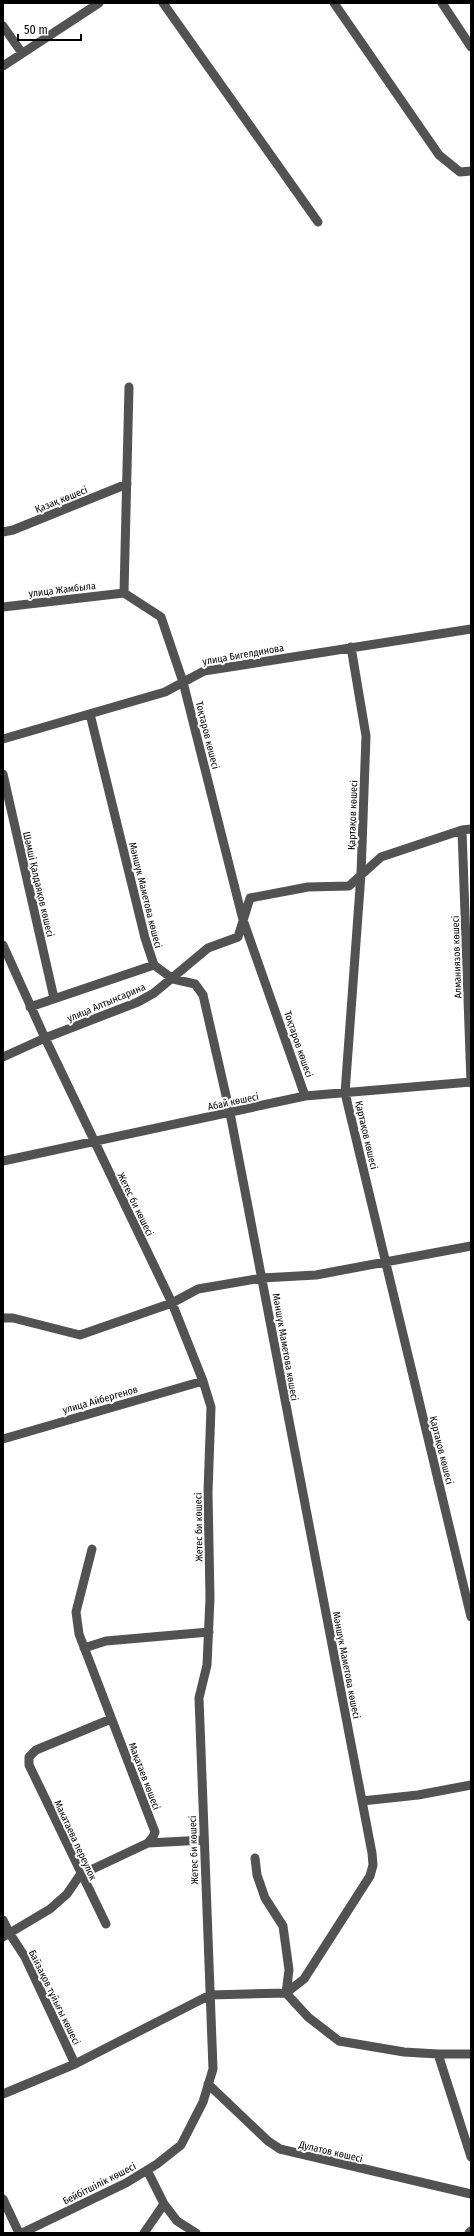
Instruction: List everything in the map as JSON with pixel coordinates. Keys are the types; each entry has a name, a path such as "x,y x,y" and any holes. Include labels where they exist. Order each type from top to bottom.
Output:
{"street":[{"path":"3,66 22,52 99,3"},
{"path":"163,3 318,222"},
{"path":"334,3 439,155 460,172 471,171"},
{"path":"442,3 471,47"},
{"path":"3,26 22,52"},
{"path":"124,593 129,387"},
{"name":"Қазақ көшесі","path":"3,532 127,484"},
{"name":"улица Жамбыла","path":"3,607 124,593"},
{"name":"Тоқтаров көшесі","path":"124,593 161,617 183,682 243,920 306,1096"},
{"name":"улица Бигелдинова","path":"3,739 165,692 204,671 471,629"},
{"name":"Қартақов көшесі","path":"351,647 366,736 362,874 345,1093 471,1617"},
{"name":"Мәншүк Маметова көшесі","path":"90,714 145,938 154,965 173,979 195,984 203,995 230,1113 373,1865 370,1876 304,1979 286,1993"},
{"name":"Шәмші Қалдаяқов көшесі","path":"3,774 54,998"},
{"name":"улица Алтынсарина","path":"3,1057 45,1038 138,1002 154,993 173,979 208,948 238,937 250,898 308,887 349,886 381,857 467,830"},
{"name":"Алманиязов көшесі","path":"467,830 471,1083"},
{"name":"Жетес би көшесі","path":"3,945 30,1007 172,1303 203,1381 211,1407 208,1492 209,1632 207,1665 199,1698 213,2069 203,2102 181,2145"},
{"path":"30,1007 154,965"},
{"name":"Абай көшесі","path":"3,1161 306,1096 471,1083"},
{"path":"3,1318 13,1318 80,1335 172,1303 198,1289 262,1278 316,1275 471,1246"},
{"name":"улица Айбергенов","path":"3,1439 203,1381"},
{"name":"Мақатаев көшесі","path":"92,1549 76,1612 79,1634 155,1832 148,1843"},
{"path":"84,1648 106,1641 209,1632"},
{"name":"Макатаева переулок","path":"106,1924 80,1876 29,1765 29,1757 36,1750 111,1719"},
{"path":"362,1801 418,1795 471,1785"},
{"path":"6,1935 50,1909 67,1894 80,1876 148,1843 204,1840"},
{"path":"255,1858 257,1874 265,1898 283,1926 289,1970 286,1993"},
{"name":"Байзақов тұйығы көшесі","path":"3,1920 6,1935 25,1957 75,2064"},
{"path":"3,2094 75,2064 210,1995 286,1993 308,2017 339,2041 404,2052 471,2054"},
{"path":"438,2054 471,2157"},
{"name":"Дулатов көшесі","path":"208,2084 268,2141 280,2150 471,2194"},
{"name":"Бейбітшілік көшесі","path":"20,2233 126,2183 147,2170 181,2145"},
{"path":"147,2170 164,2204 177,2222 196,2233"},
{"path":"3,2199 20,2233"},
{"path":"144,2233 164,2204"}]}
